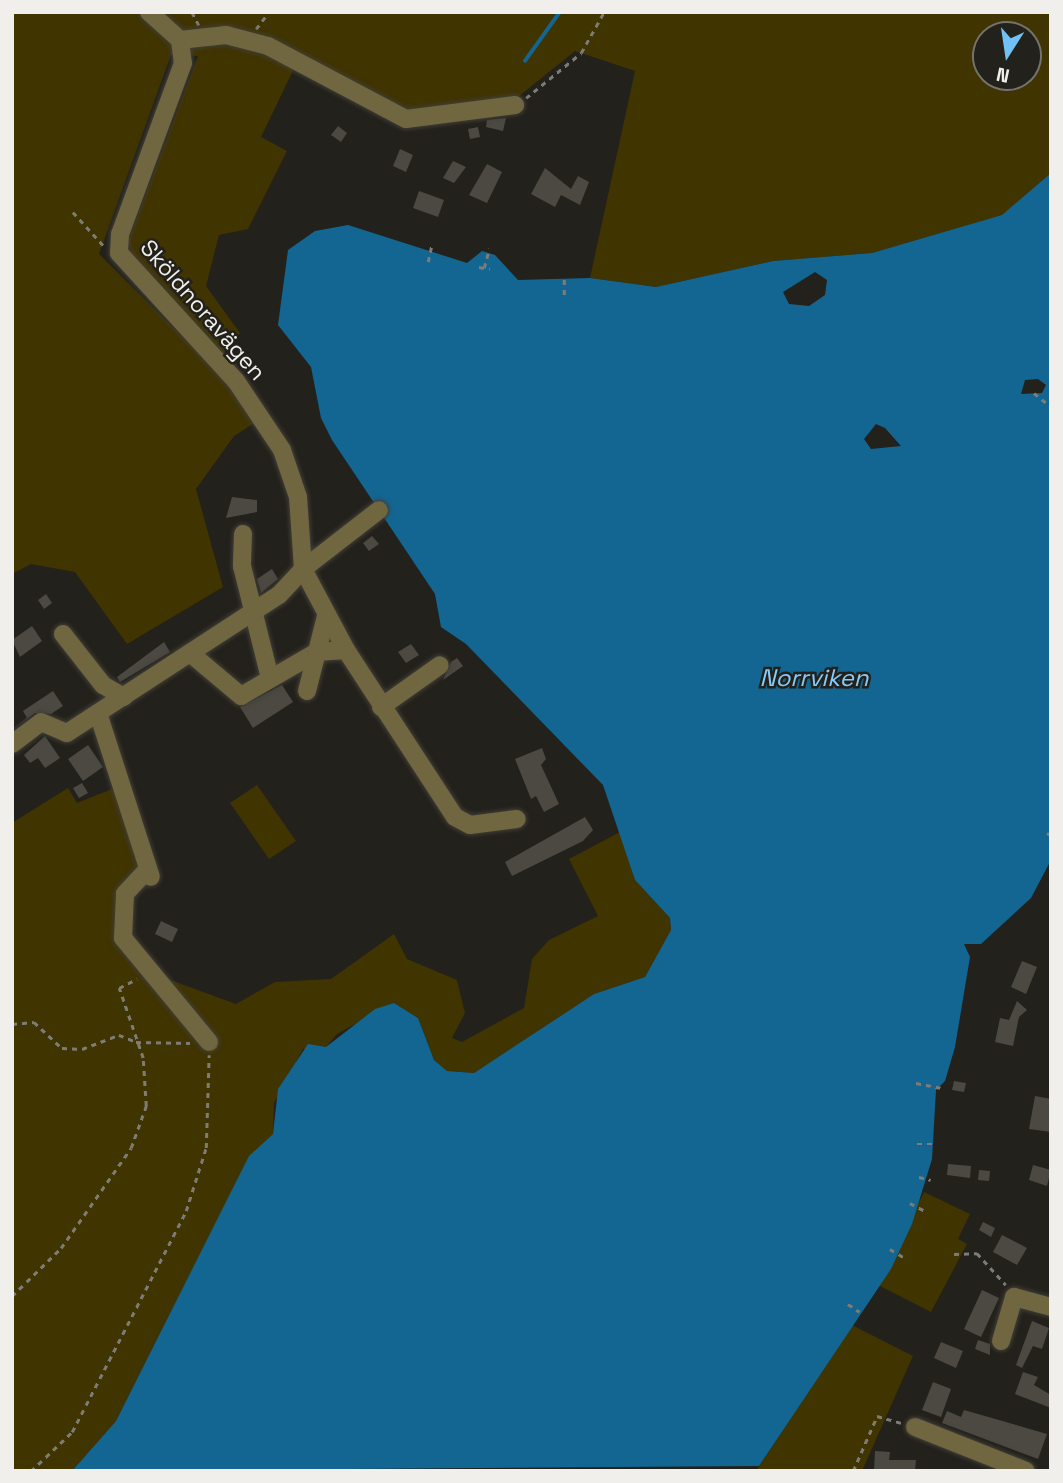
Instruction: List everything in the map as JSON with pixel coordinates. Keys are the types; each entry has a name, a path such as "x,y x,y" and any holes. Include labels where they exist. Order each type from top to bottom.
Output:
{"street":[{"path":"149,12 180,40 202,33 248,40 406,119 515,106"},
{"name":"Sköldnoravägen","path":"180,40 183,62 120,234 119,253 236,381 282,450 298,497 303,569 346,650 455,817 470,825 517,819"},
{"path":"12,744 41,723 67,733 124,697 279,595 303,569 379,510"},
{"path":"243,534 253,612 270,678"},
{"path":"279,595 305,594 323,609 317,652 307,691"},
{"path":"63,634 103,685 124,697"},
{"path":"190,653 241,696 317,652 346,650"},
{"path":"381,707 440,665"},
{"path":"98,713 150,873 125,894 119,926 149,972 209,1042"},
{"path":"1002,1341 1010,1304 1020,1294 1051,1307"},
{"path":"915,1427 1026,1471"}],"path":[{"path":"248,40 269,12"},
{"path":"515,106 581,53 602,14"},
{"path":"73,212 102,245 119,253"},
{"path":"428,262 432,243"},
{"path":"484,268 489,249"},
{"path":"479,267 490,269"},
{"path":"564,278 564,295"},
{"path":"1034,393 1051,407"},
{"path":"12,1296 61,1248 131,1148 146,1106 136,1042 119,988 149,972"},
{"path":"12,1024 34,1023 62,1048 82,1049 119,1035 136,1042 209,1042 206,1148 187,1211 72,1432 31,1471"},
{"path":"916,1083 941,1088"},
{"path":"917,1144 936,1144"},
{"path":"919,1177 931,1180"},
{"path":"910,1202 927,1212"},
{"path":"890,1249 905,1258"},
{"path":"954,1254 977,1253 1020,1294"},
{"path":"848,1304 860,1312"},
{"path":"853,1471 877,1416 915,1427"}],"shaded area":[{"path":"12,12 1051,12 1051,173 1003,215 872,253 773,261 656,287 590,278 635,71 575,51 513,101 408,112 300,56 261,137 287,151 248,229 219,235 206,286 240,333 222,355 132,257 128,241 198,56 171,55 99,254 229,383 256,422 234,436 196,489 223,587 127,644 75,572 31,564 12,574"},
{"path":"257,785 296,841 269,859 230,803"},
{"path":"117,787 142,861 116,909 143,970 236,1004 275,982 331,979 394,934 407,959 457,980 465,1013 452,1038 462,1042 524,1008 532,959 549,940 598,916 569,859 620,832 635,880 670,918 671,930 645,977 594,994 474,1073 447,1071 434,1060 418,1018 394,1003 337,1034 326,1047 303,1049 274,1103 273,1134 249,1157 116,1421 72,1471 12,1471 12,823 68,788 77,803"},
{"path":"924,1192 970,1214 958,1239 967,1244 931,1312 878,1285"},
{"path":"852,1325 913,1356 862,1471 756,1471"}],"water":[{"name":"Norrviken","path":"1051,173 1051,860 1031,898 981,944 964,944 970,957 955,1047 945,1081 936,1090 932,1159 912,1224 891,1269 759,1466 72,1471 116,1421 249,1156 273,1134 278,1089 308,1044 326,1047 375,1009 394,1003 418,1018 434,1060 447,1071 474,1073 594,994 645,977 671,930 670,918 635,880 603,785 466,644 441,627 435,594 332,440 321,418 311,367 278,325 288,250 315,231 348,225 467,263 482,251 495,255 518,280 590,278 656,287 773,261 872,253 1002,215","holes":["815,272 827,280 825,295 809,306 789,304 783,292","1038,379 1046,385 1042,393 1021,394 1025,380","876,424 885,428 901,446 871,449 864,439"]}],"building":[{"path":"506,118 503,131 486,127 487,120"},
{"path":"338,126 347,133 341,142 331,135"},
{"path":"478,127 480,137 470,139 468,129"},
{"path":"400,149 413,155 406,172 393,166"},
{"path":"453,161 466,167 454,183 443,178"},
{"path":"487,164 502,172 487,203 469,195"},
{"path":"545,168 571,189 578,176 589,182 580,205 561,195 555,207 531,194"},
{"path":"419,191 444,200 438,217 413,208"},
{"path":"232,497 257,500 257,512 226,518"},
{"path":"372,536 379,544 369,551 363,543"},
{"path":"272,569 278,579 261,593 257,579"},
{"path":"46,594 52,603 44,609 38,600"},
{"path":"32,626 42,641 20,657 12,640"},
{"path":"164,642 170,652 120,682 117,677"},
{"path":"411,644 419,655 406,663 398,652"},
{"path":"457,658 463,666 443,680 451,662"},
{"path":"282,685 293,702 253,728 240,707"},
{"path":"53,691 63,706 51,714 35,713 12,730 27,718 23,711"},
{"path":"45,736 60,758 45,768 38,758 30,763 24,755"},
{"path":"88,745 103,767 83,781 68,759"},
{"path":"542,748 546,759 541,765 559,804 544,812 536,796 531,799 515,759"},
{"path":"82,783 88,793 79,798 73,788"},
{"path":"585,817 593,830 583,841 512,876 505,862"},
{"path":"161,921 178,929 172,942 155,934"},
{"path":"1022,961 1037,967 1026,994 1011,987"},
{"path":"1017,1001 1027,1010 1019,1017 1013,1046 995,1042 1000,1018 1009,1020"},
{"path":"954,1081 966,1083 964,1092 952,1090"},
{"path":"1035,1096 1051,1099 1051,1132 1029,1129"},
{"path":"948,1164 971,1166 970,1178 947,1175"},
{"path":"1033,1165 1051,1170 1047,1186 1029,1180"},
{"path":"979,1170 990,1171 989,1181 978,1180"},
{"path":"983,1222 995,1228 991,1237 979,1230"},
{"path":"1002,1235 1027,1248 1017,1265 993,1252"},
{"path":"982,1290 999,1298 981,1337 964,1329"},
{"path":"1032,1321 1049,1328 1042,1349 1033,1346 1022,1368 1016,1365"},
{"path":"978,1340 990,1344 990,1355 975,1349"},
{"path":"941,1342 963,1351 956,1368 934,1358"},
{"path":"1023,1372 1038,1377 1034,1385 1051,1395 1051,1408 1015,1394"},
{"path":"933,1382 951,1389 941,1417 922,1410"},
{"path":"964,1410 1047,1434 1038,1459 942,1423 947,1411 961,1417"},
{"path":"875,1451 890,1452 889,1460 916,1460 915,1471 874,1471"}],"waterway":[{"path":"525,61 560,12"}]}
